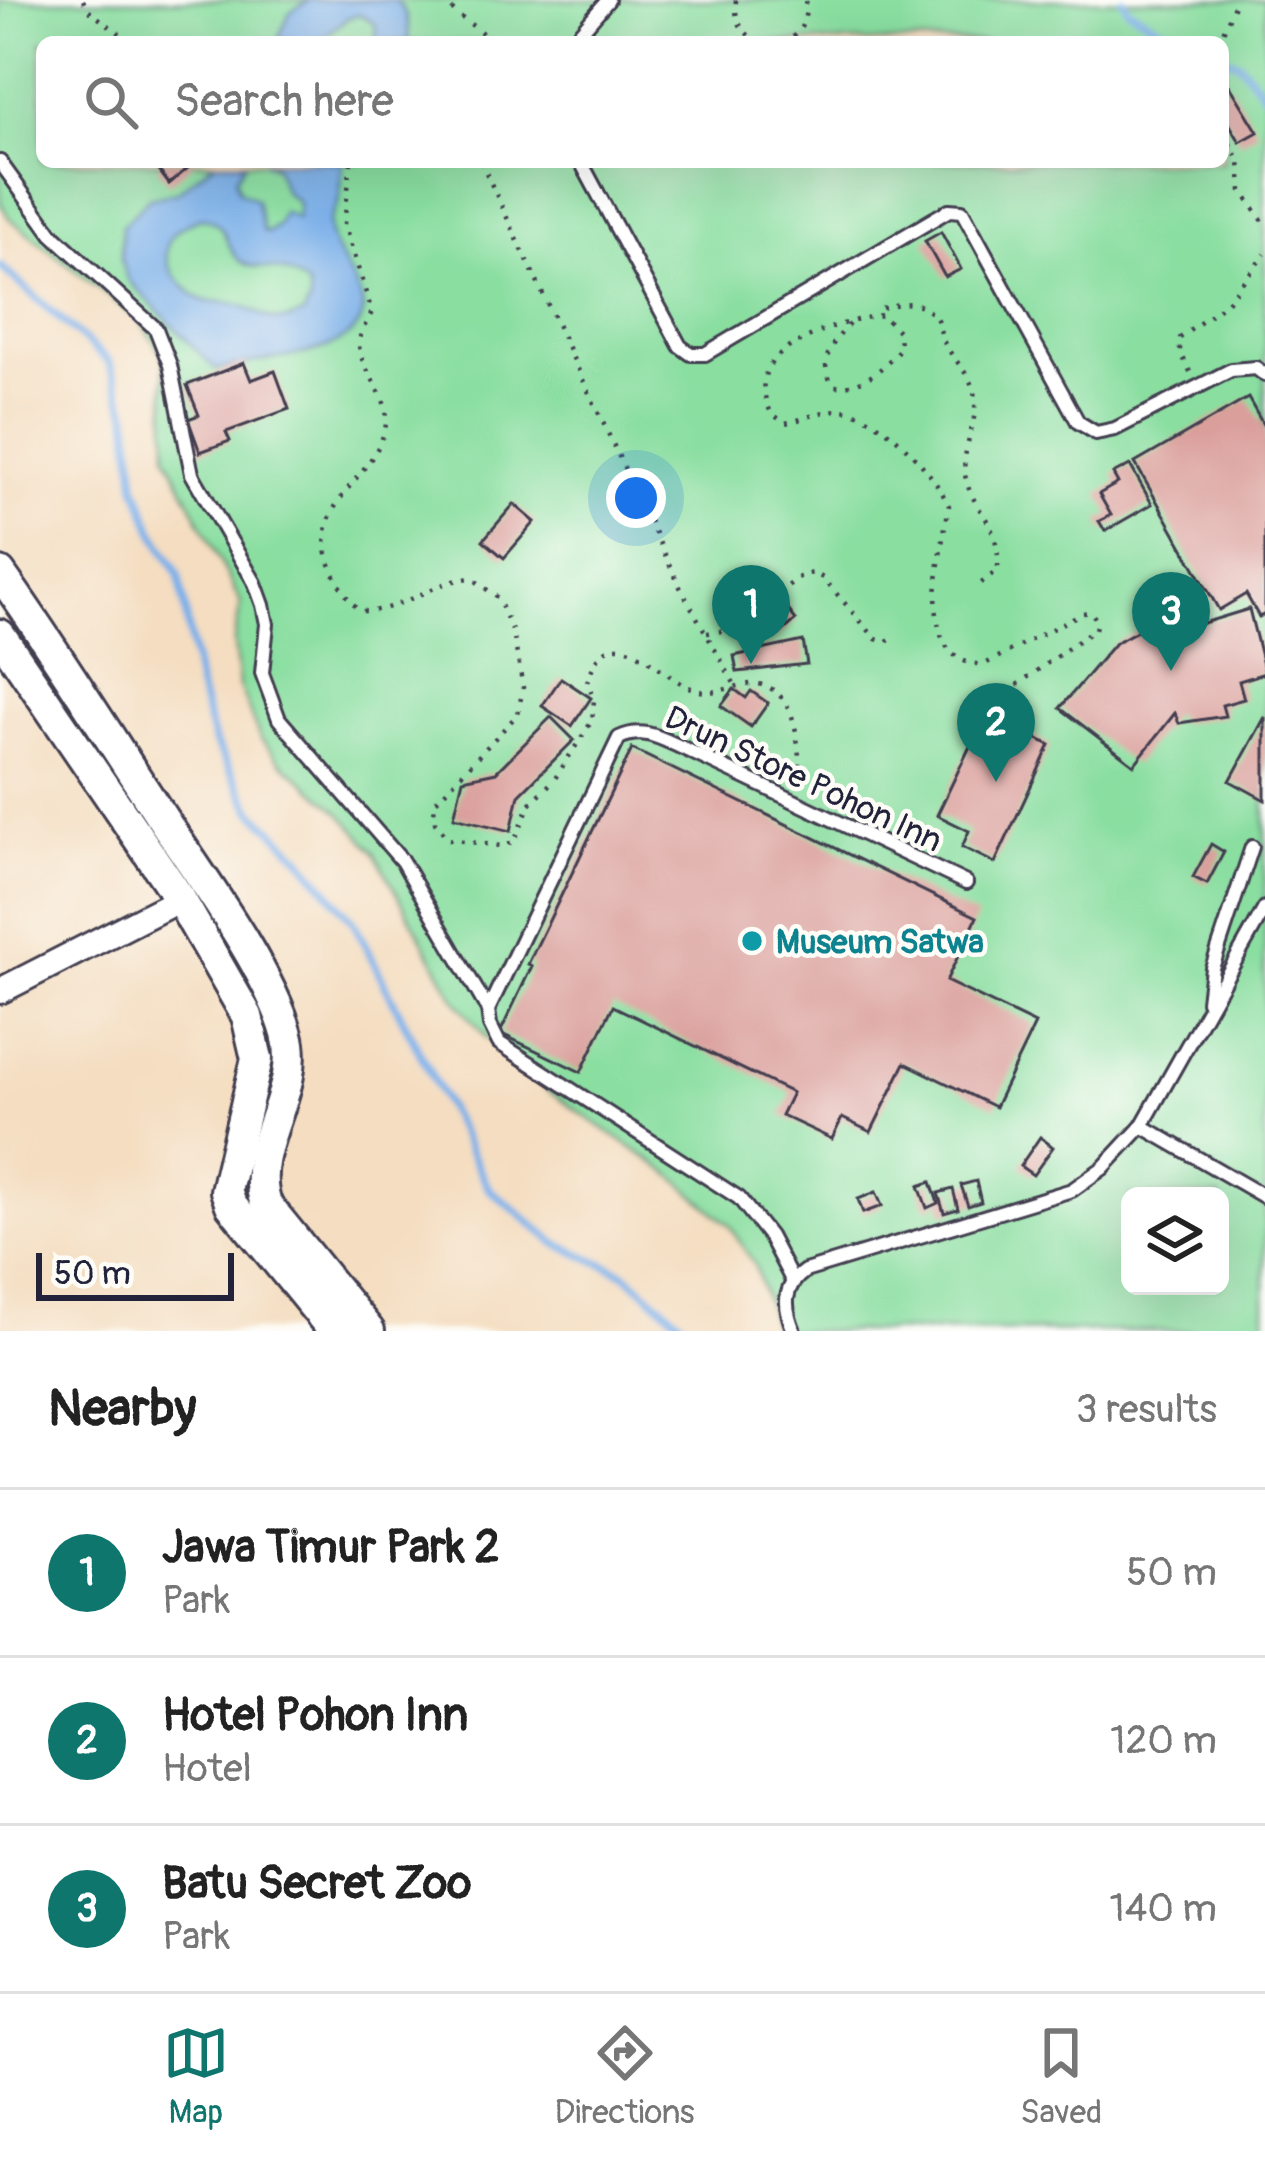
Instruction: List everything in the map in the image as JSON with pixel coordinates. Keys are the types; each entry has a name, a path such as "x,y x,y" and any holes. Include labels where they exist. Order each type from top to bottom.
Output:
{"street":[{"path":"0,573 215,898 281,1015 292,1058 262,1168 261,1190 266,1204 369,1331"},
{"path":"45,636 6,644 181,898 235,993 254,1038 254,1082 229,1169 226,1191 231,1205 334,1331"},
{"path":"48,710 78,690"},
{"path":"0,991 181,898"}],"lane":[{"path":"577,36 608,0"},
{"path":"0,162 52,234 156,329 170,365 192,474 263,605 267,624 262,673 279,719 402,861 488,1010 499,1043 739,1198 769,1235 792,1280"},
{"path":"584,168 680,346 691,354 704,354 956,209 962,211 1078,422 1096,433 1115,429 1231,370 1256,368 1265,375"},
{"name":"Drun Store Pohon Inn","path":"488,1010 620,738 632,732 646,732 966,884"},
{"path":"1207,1008 1212,968 1252,847"},
{"path":"794,1331 785,1296 792,1280 805,1271 1072,1190 1103,1168 1142,1126 1207,1008 1259,934 1265,908"},
{"path":"1142,1126 1265,1197"}],"path":[{"path":"83,0 88,10 123,36"},
{"path":"444,0 458,20 486,36"},
{"path":"736,0 736,17 752,36"},
{"path":"791,36 806,19 806,0"},
{"path":"1221,36 1236,1"},
{"path":"1229,143 1240,161 1243,191 1265,224"},
{"path":"350,168 344,224 372,312 360,337 360,350 383,397 388,419 382,441 328,518 323,546 341,592 360,611 384,612 447,579 472,578 498,598 513,633 523,687 518,715 434,803 435,822 448,838 501,846 514,842 530,804 554,780 592,721 594,700 587,682 595,657 607,647 621,646 695,690 716,693 760,683 776,691 788,705 796,735 803,806"},
{"path":"484,168 682,589 735,685"},
{"path":"1198,387 1180,351 1180,338 1226,303 1265,254"},
{"path":"882,308 902,303 921,306 937,318 945,345 964,369 975,395 964,463 973,498 994,530 998,570 975,588"},
{"path":"849,324 825,358 825,374 834,386 849,387 868,379 900,348 899,332 882,315 847,320 783,351 764,378 771,413 785,423 833,409 856,411 898,441 927,471 949,506 934,597 938,626 953,654 968,664 985,664 1082,613 1091,613 1097,620 1095,629 1017,685 1015,693 1020,699 1030,699"},
{"path":"707,633 724,631 802,575 813,573 823,578 876,639 894,638"}],"green space":[{"path":"0,0 1265,0 1265,1331 776,1331 755,1266 729,1225 672,1175 548,1091 485,1036 455,999 374,851 341,813 260,738 239,686 234,642 241,603 167,455 164,357 140,321 9,218 0,202"}],"water":[{"path":"310,0 395,0 407,19 408,36 376,36 375,24 359,14 325,36 280,36 290,12"},
{"path":"207,168 242,168 236,178 239,191 256,200 267,233 278,225 283,212 297,218 298,202 285,192 275,168 342,168 338,202 329,224 331,240 357,287 362,318 354,331 320,349 216,370 127,279 121,259 122,226 149,198 177,192","holes":["201,218 216,223 244,264 288,273 309,288 304,314 276,320 237,304 203,300 182,284 168,263 168,242 185,225"]}],"building":[{"path":"1229,87 1258,132 1240,142 1229,123"},
{"path":"157,168 188,168 169,184"},
{"path":"941,232 961,269 945,277 925,241"},
{"path":"244,363 251,380 275,371 289,409 226,432 230,441 200,452 188,419 199,415 187,385"},
{"path":"1248,398 1265,428 1265,614 1259,617 1246,594 1219,610 1135,463"},
{"path":"1130,465 1152,504 1105,531 1099,521 1111,515 1099,494 1118,483 1113,474"},
{"path":"514,504 535,522 504,558 483,540"},
{"path":"783,603 796,620 776,637 763,620"},
{"path":"1177,609 1187,628 1249,609 1265,673 1239,681 1244,699 1222,705 1225,716 1179,723 1175,713 1134,765 1060,708 1115,643"},
{"path":"803,641 807,664 737,672 734,656"},
{"path":"561,678 591,698 572,726 542,706"},
{"path":"734,689 746,698 751,691 768,703 751,727 721,706"},
{"path":"986,713 1050,745 995,863 962,847 969,831 937,815"},
{"path":"551,717 574,740 519,795 511,831 454,817 463,779 496,772"},
{"path":"1265,717 1265,800 1230,781"},
{"name":"Museum Satwa","path":"632,749 977,917 946,981 1035,1024 995,1107 905,1063 871,1132 842,1118 832,1139 781,1115 792,1093 613,1006 581,1072 500,1033 532,966 528,964"},
{"path":"1211,844 1224,852 1207,884 1193,877"},
{"path":"1040,1137 1053,1147 1033,1175 1020,1166"},
{"path":"976,1181 981,1202 968,1206 961,1185"},
{"path":"931,1182 938,1203 927,1208 919,1186"},
{"path":"953,1189 958,1209 944,1213 938,1193"},
{"path":"876,1192 882,1206 863,1213 858,1199"}],"waterway":[{"path":"1123,0 1128,9 1175,36"},
{"path":"1229,59 1239,63 1265,95"},
{"path":"0,266 109,362 128,415 136,485 153,530 179,575 198,684 214,741 252,810 300,857 353,921 489,1189 557,1244 624,1273 692,1331"}],"place":[{"name":"Jawa Timur Park 2","path":"751,664"},
{"name":"Batu Secret Zoo","path":"1171,671"},
{"name":"Hotel Pohon Inn","path":"996,782"},
{"name":"Museum Satwa","path":"752,941"}]}
